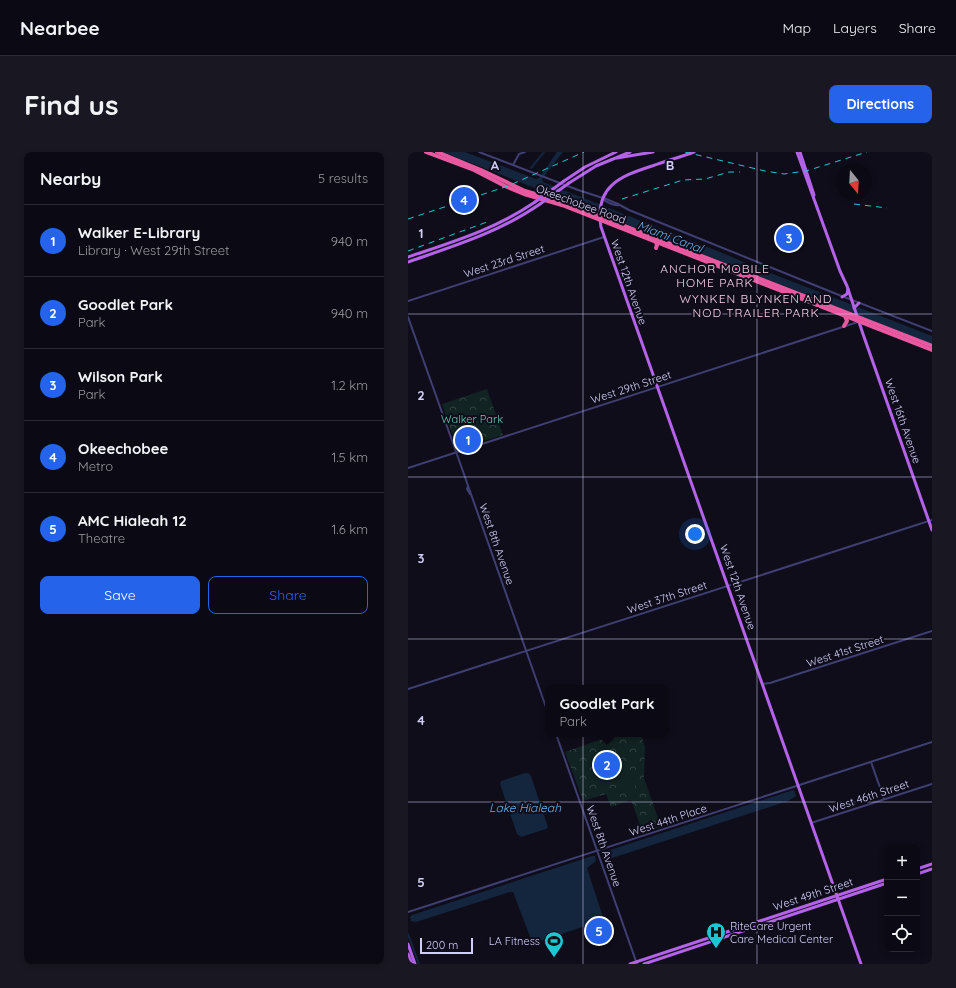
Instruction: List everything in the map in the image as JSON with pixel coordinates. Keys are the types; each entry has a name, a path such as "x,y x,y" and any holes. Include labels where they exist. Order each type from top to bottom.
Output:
{"highway":[{"name":"Okeechobee Road","path":"426,152 474,170 518,191 599,216 656,242 845,316 858,317 932,350"},
{"name":"Okeechobee Road","path":"437,152 475,167 525,191 562,202 599,216 932,346"},
{"path":"656,242 656,248"},
{"path":"664,245 673,245"},
{"path":"844,326 847,321 845,316"}],"main road":[{"path":"606,157 611,152"},
{"path":"408,257 498,224 517,214 585,167 616,152"},
{"path":"408,262 488,233 521,216 596,166 630,152"},
{"path":"614,158 653,152"},
{"path":"599,216 602,200 614,182 621,177 631,172 694,152"},
{"name":"West 16th Avenue","path":"798,152 852,300 856,305 858,317 932,530"},
{"name":"West 12th Avenue","path":"599,216 604,237 861,964"},
{"path":"842,297 846,294 848,289"},
{"path":"920,870 932,864"},
{"path":"920,871 932,869"},
{"name":"West 49th Street","path":"644,964 786,917 884,880"},
{"name":"West 49th Street","path":"630,964 797,909 884,884"},
{"path":"786,917 796,913 797,909"},
{"path":"710,942 718,938 719,935"},
{"path":"694,943 696,947"},
{"path":"408,944 415,964"},
{"path":"654,960 664,956 665,952"},
{"path":"408,954 413,957"},
{"path":"408,954 412,964"}],"street":[{"path":"479,152 602,200 606,198 619,205 852,300 856,305 932,331"},
{"path":"514,165 519,154 525,152"},
{"name":"West 23rd Street","path":"408,301 604,237"},
{"name":"West 8th Avenue","path":"408,317 545,705"},
{"name":"West 29th Street","path":"408,468 844,326 858,317"},
{"name":"West 37th Street","path":"408,690 930,521"},
{"name":"West 41st Street","path":"762,684 932,631"},
{"name":"West 8th Avenue","path":"557,737 636,963"},
{"name":"West 44th Place","path":"408,912 932,742"},
{"path":"871,762 884,799"},
{"name":"West 46th Street","path":"811,823 932,784"}],"green space":[{"name":"Walker Park","path":"487,389 503,435 457,449 442,404"},
{"path":"602,737 642,737 645,747 644,778 661,827 643,833 631,800 611,807 606,794 583,801 565,752 602,739"},
{"path":"627,762 635,786 618,792 610,768"}],"water":[{"name":"Miami Canal","path":"443,152 465,152 536,179 539,178 557,152 563,152 542,179 543,182 932,336 932,344"},
{"name":"Lake Hialeah","path":"528,773 531,776 548,827 521,837 517,834 500,784 501,781"},
{"path":"793,790 796,796 788,801 609,859 604,859 604,852"},
{"path":"595,856 596,861 587,868 602,914 602,918 597,922 535,943 532,942 513,892 416,922 411,921 410,917 412,915"}],"waterway":[{"path":"531,168 544,152"},
{"path":"408,934 419,964"}],"railway":[{"path":"408,219 508,186 584,152"},
{"path":"685,152 784,174 806,171 867,152"},
{"path":"622,199 683,180 705,179 729,172 740,172"},
{"path":"854,204 887,208"},
{"path":"408,251 487,222"}],"place":[{"name":"Okeechobee","path":"464,200"},
{"name":"Wilson Park","path":"789,238"},
{"name":"Walker E-Library","path":"468,440"},
{"name":"Goodlet Park","path":"607,765"},
{"name":"AMC Hialeah 12","path":"599,931"},
{"name":"RiteCare Urgent Care Medical Center","path":"716,949"},
{"name":"LA Fitness","path":"554,958"}],"district":[{"name":"ANCHOR MOBILE HOME PARK","path":"715,276"},
{"name":"WYNKEN BLYNKEN AND NOD TRAILER PARK","path":"756,306"}]}
